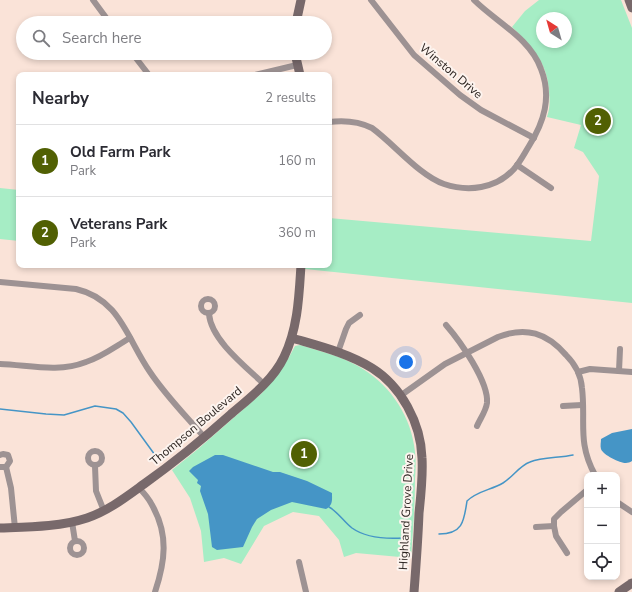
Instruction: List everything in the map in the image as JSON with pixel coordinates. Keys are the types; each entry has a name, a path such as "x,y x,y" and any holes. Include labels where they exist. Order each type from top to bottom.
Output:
{"street":[{"path":"93,0 105,16"},
{"path":"298,16 301,0"},
{"name":"Winston Drive","path":"370,0 414,55 460,95 481,110 534,138"},
{"path":"332,122 352,121 363,123 372,128 431,179 449,186 470,188 490,185 505,177 517,165 540,128 546,105 546,82 541,67 527,46 474,0"},
{"path":"629,0 632,8"},
{"path":"137,60 147,72"},
{"path":"296,60 299,72"},
{"path":"268,72 297,65"},
{"path":"517,165 552,188"},
{"name":"Thompson Boulevard","path":"0,528 52,525 72,522 104,511 180,459 205,438 264,384 279,367 292,338 296,324 301,268"},
{"path":"0,282 76,289 95,295 109,306 161,388 205,438"},
{"path":"209,314 211,324 225,346 264,384"},
{"path":"338,352 349,323 360,315"},
{"path":"446,325 459,340 480,377 487,398 487,406 477,426"},
{"path":"400,396 445,364 506,333 533,333 547,338 554,342 571,360 578,372 582,387 584,443 588,460 594,472"},
{"path":"0,364 52,368 78,365 99,356 130,338"},
{"name":"Highland Grove Drive","path":"292,338 348,355 373,368 390,382 408,408 416,428 422,457 414,592"},
{"path":"619,371 620,349"},
{"path":"578,372 590,369 632,372"},
{"path":"563,406 582,405"},
{"path":"0,455 6,454 9,457 10,462 3,467 11,488 15,528"},
{"path":"95,466 96,491 104,511"},
{"path":"139,488 152,505 160,523 163,535 164,560 155,592"},
{"path":"567,554 556,536 554,519 560,512 584,492"},
{"path":"620,504 632,512"},
{"path":"72,522 75,541"},
{"path":"536,527 554,526"},
{"path":"299,562 306,592"},
{"path":"619,592 632,583"}],"green space":[{"path":"539,0 621,0 632,28 632,303 305,269 332,268 332,218 591,241 599,176 583,152 574,148 581,125 547,117 550,98 546,72 538,56 512,27 525,11"},
{"path":"0,188 16,190 16,241 0,239"},
{"path":"300,345 344,359 369,373 387,389 402,410 414,445 416,466 411,558 356,553 344,557 339,540 319,516 293,512 264,526 241,564 224,558 204,562 201,531 190,498 172,470 262,393 288,359 295,346"}],"water":[{"path":"632,429 632,461 626,463 620,462 602,451 601,439 612,433"},
{"path":"215,455 223,455 273,472 280,472 307,481 332,493 331,504 326,509 292,502 271,510 257,519 243,547 217,550 212,547 208,514 200,491 201,486 197,483 198,480 189,471 193,467"}],"waterway":[{"path":"0,409 64,415 95,406 116,409 123,413 131,422 155,455"},
{"path":"439,534 453,532 458,529 465,515 467,501 480,493 503,483 526,464 540,459 573,455"},
{"path":"329,507 352,528 364,534 384,538 403,538"}],"place":[{"name":"Veterans Park","path":"598,121"},
{"name":"Old Farm Park","path":"304,454"}]}
